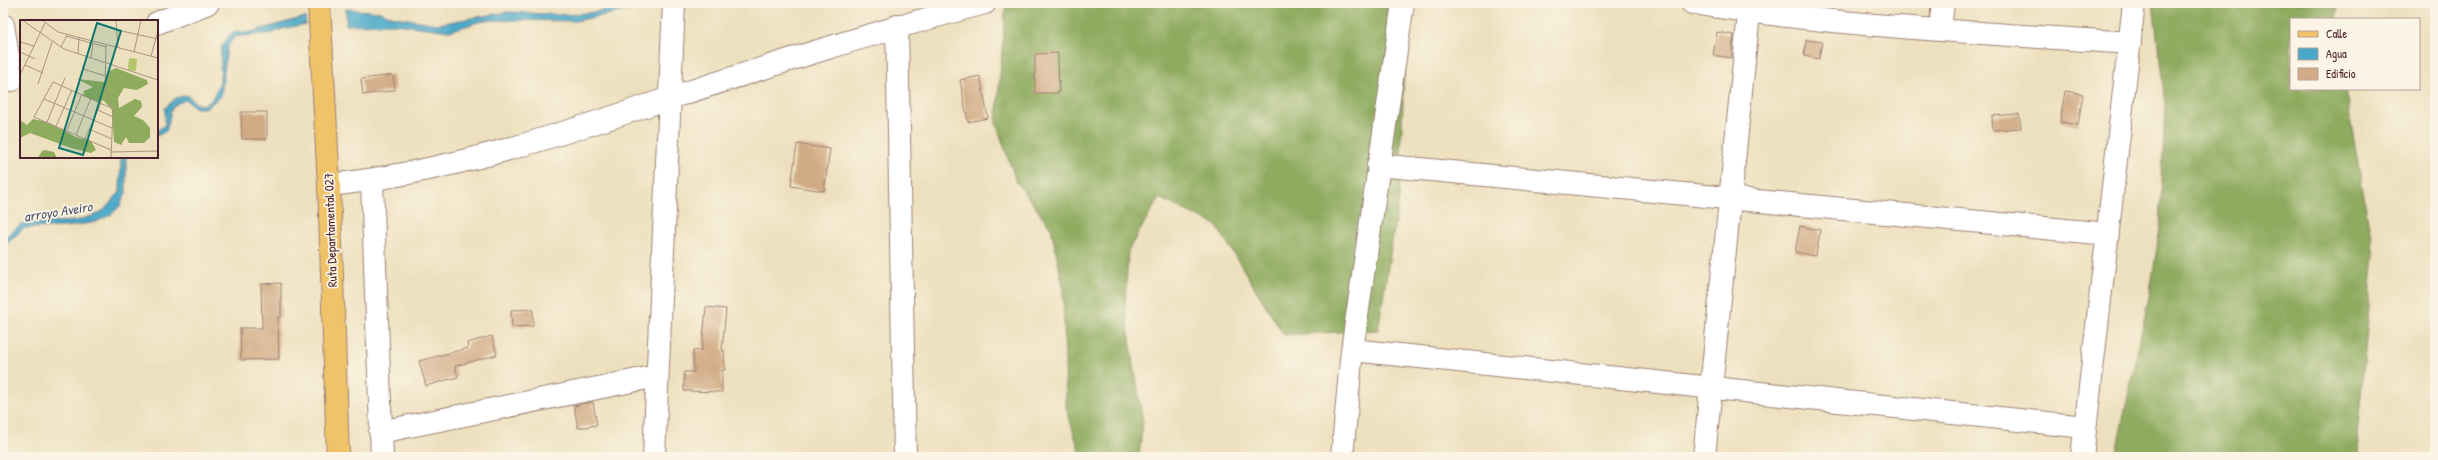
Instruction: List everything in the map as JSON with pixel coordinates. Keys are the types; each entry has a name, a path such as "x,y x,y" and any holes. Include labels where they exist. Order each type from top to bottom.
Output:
{"main road":[{"name":"Ruta Departamental 027","path":"319,3 329,185 338,457"}],"street":[{"path":"158,23 208,3"},
{"path":"654,457 674,3"},
{"path":"329,185 372,181 524,146 897,26 985,3"},
{"path":"1342,457 1352,350 1403,3"},
{"path":"1692,3 1940,29 2130,43"},
{"path":"1940,29 1943,3"},
{"path":"2082,457 2134,3"},
{"path":"1704,457 1750,8"},
{"path":"3,25 12,81"},
{"path":"897,26 905,457"},
{"path":"1378,165 2108,234"},
{"path":"372,181 382,457"},
{"path":"1352,350 2085,427"},
{"path":"380,432 657,376"}],"green space":[{"path":"1006,3 1407,3 1399,198 1378,330 1284,335 1216,225 1159,198 1128,251 1125,308 1143,422 1139,457 1081,457 1066,407 1063,286 1051,228 1016,181 996,123"},
{"path":"2153,3 2338,3 2336,18 2290,18 2290,90 2345,90 2374,255 2357,436 2360,457 2115,457 2150,292 2160,228 2165,103"}],"water":[{"path":"636,3 656,3 651,6 575,21 485,20 450,31 396,24 346,25 346,9 381,12 390,16 437,24 507,12 566,15 594,12"},
{"path":"305,17 306,24 282,29 273,33 234,37 227,48 221,96 206,108 196,108 186,100 179,102 172,108 166,131 158,135 158,130 165,125 165,108 176,98 187,95 197,104 203,105 211,101 220,83 221,48 230,34 236,31 247,33"},
{"path":"121,158 126,158 126,193 120,206 112,214 96,222 67,227 24,228 3,247 3,239 21,224 76,221 95,215 104,210 120,192"}],"building":[{"path":"1717,32 1734,35 1731,58 1713,55"},
{"path":"1806,40 1822,42 1819,59 1804,56"},
{"path":"1058,53 1059,93 1035,93 1035,54"},
{"path":"393,75 395,90 363,95 361,79"},
{"path":"980,76 988,118 968,122 960,80"},
{"path":"2065,91 2083,94 2078,125 2060,122"},
{"path":"241,112 267,112 267,139 242,139"},
{"path":"2019,114 2021,128 1993,130 1992,116"},
{"path":"797,144 830,149 824,191 791,186"},
{"path":"1800,226 1820,230 1816,256 1795,252"},
{"path":"281,283 281,317 278,317 279,359 241,360 240,328 262,328 261,284"},
{"path":"706,307 726,309 722,350 724,350 725,370 722,370 722,392 684,391 684,372 694,372 693,351 702,350"},
{"path":"533,309 533,326 512,327 511,310"},
{"path":"492,336 497,355 455,366 458,377 426,386 419,361 468,348 467,343"},
{"path":"593,402 597,425 578,428 574,406"}],"water label":[{"name":"arroyo Aveiro","path":"58,211"}]}
